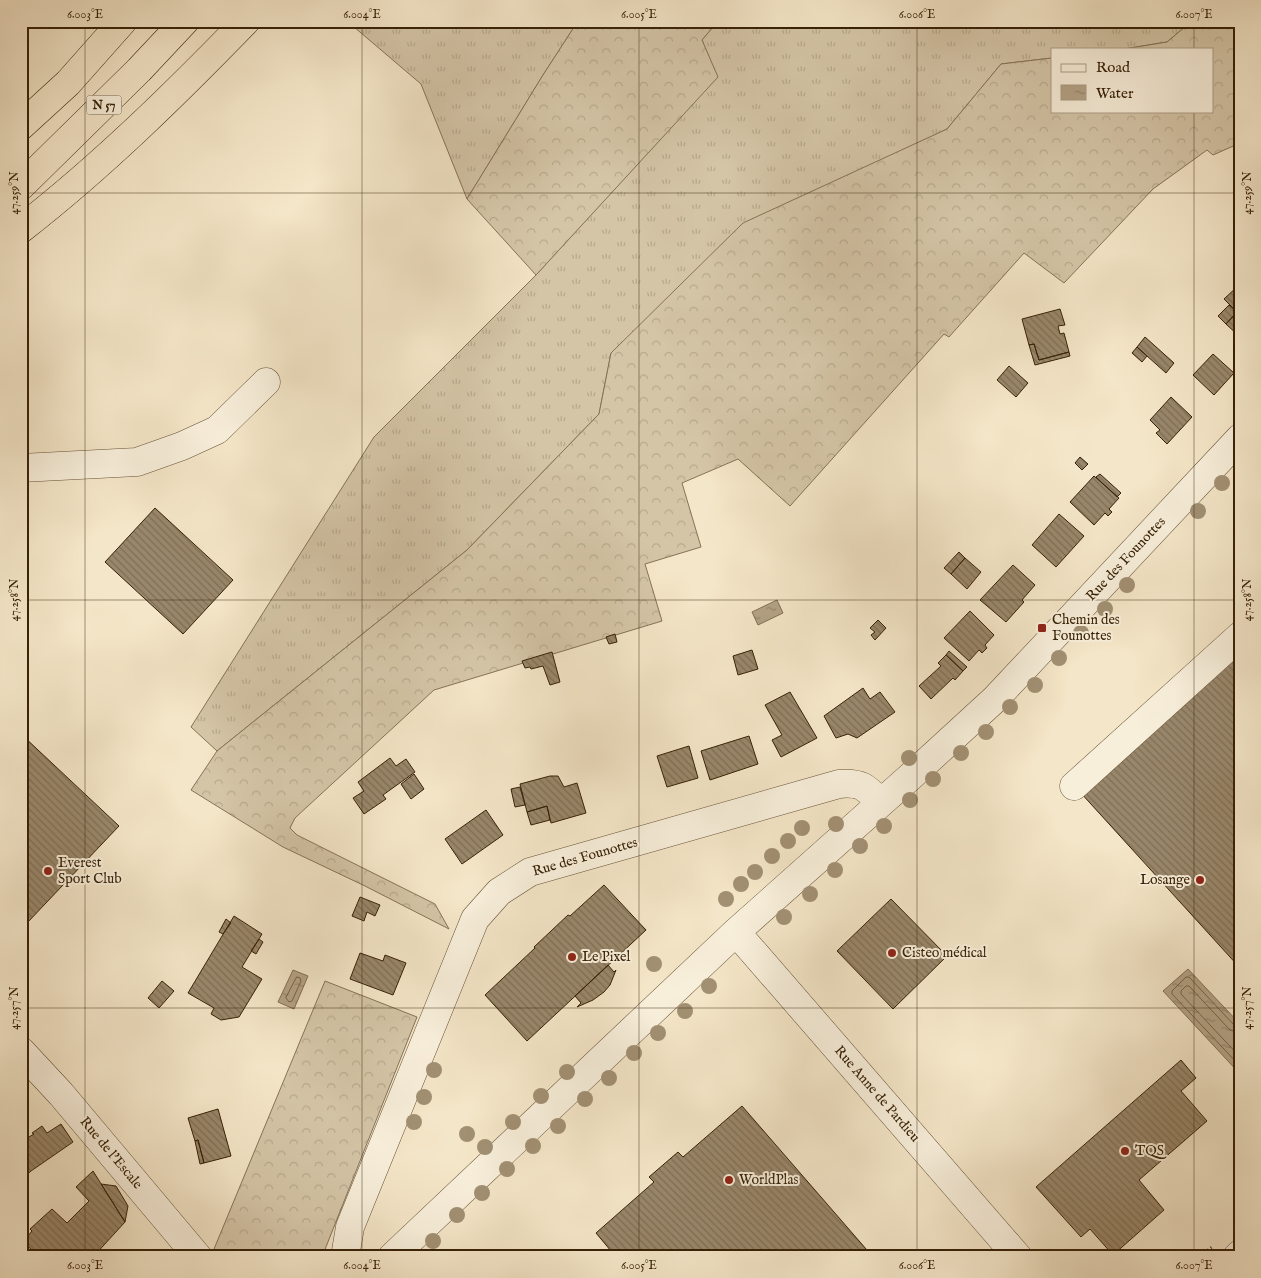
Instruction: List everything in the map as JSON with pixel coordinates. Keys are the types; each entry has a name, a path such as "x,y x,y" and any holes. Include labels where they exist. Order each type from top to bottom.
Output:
{"highway":[{"path":"21,118 98,21"},
{"path":"21,126 68,83 123,21"},
{"name":"N 57","path":"21,186 139,70 185,21"},
{"path":"21,229 50,207 126,140 186,83 246,21"}],"street":[{"path":"21,468 137,462 182,446 217,430 266,382"},
{"name":"Rue des Founottes","path":"392,1257 736,932 995,699 1240,438"},
{"path":"1074,786 1240,636"},
{"name":"Rue des Founottes","path":"345,1257 350,1227 475,919 499,892 530,872 839,784 852,783 864,786 880,802"},
{"name":"Rue Anne de Pardieu","path":"736,932 1018,1257"},
{"name":"Rue de l'Escale","path":"21,1051 61,1094 198,1257"},
{"path":"1237,1257 1240,1254"}],"green space":[{"path":"347,21 578,21 467,199 421,84"},
{"path":"578,21 718,21 702,40 718,77 536,275 467,199"},
{"path":"718,21 1192,21 1167,42 1130,48 1051,48 1051,58 1001,64 947,129 892,156 611,353 599,414 467,550 217,751 191,727 374,437 536,275 717,77 702,40"},
{"path":"1192,21 1240,21 1240,143 1213,155 1207,150 1153,189 1064,283 1024,253 949,337 944,334 790,506 738,459 682,483 701,547 645,564 662,621 434,690 295,818 290,828 297,835 435,904 449,929 283,847 191,790 217,751 467,550 599,414 611,353 743,223 947,129 1001,64 1051,58 1051,112 1214,112 1214,48 1130,48 1167,42"},
{"path":"325,981 417,1017 322,1257 218,1257 213,1251"}],"water":[{"path":"777,600 783,613 758,625 752,612"},
{"path":"1188,969 1240,1024 1240,1074 1163,991"},
{"path":"293,970 308,976 294,1009 278,1002"}],"building":[{"path":"1239,285 1240,337 1226,324 1237,312 1224,299"},
{"path":"1229,305 1237,312 1226,324 1218,316"},
{"path":"1060,309 1065,325 1058,326 1060,334 1064,333 1069,352 1039,360 1034,344 1029,345 1022,319"},
{"path":"1145,337 1174,363 1166,373 1137,347"},
{"path":"1034,344 1039,360 1069,352 1070,356 1035,365 1029,345"},
{"path":"1137,347 1147,356 1142,362 1132,353"},
{"path":"1213,354 1234,373 1214,395 1193,375"},
{"path":"1009,366 1028,383 1016,397 997,380"},
{"path":"1171,397 1192,417 1167,444 1156,433 1160,430 1150,420"},
{"path":"1080,457 1088,464 1082,470 1075,463"},
{"path":"1100,474 1121,493 1117,497 1096,477"},
{"path":"1094,476 1119,498 1109,509 1112,512 1108,516 1105,513 1094,525 1070,502"},
{"path":"155,508 233,580 183,634 105,562"},
{"path":"1059,514 1084,536 1056,567 1032,545"},
{"path":"959,552 965,558 951,574 944,568"},
{"path":"965,558 981,572 967,589 951,574"},
{"path":"1013,565 1035,585 1022,600 1024,602 1006,622 980,600"},
{"path":"970,611 994,635 985,645 987,648 982,653 979,650 969,661 944,638"},
{"path":"878,620 886,628 875,640 871,635 875,632 870,628"},
{"path":"615,634 617,642 609,644 606,637"},
{"name":"Losange","path":"1240,647 1240,968 1080,792"},
{"path":"752,650 758,669 738,675 733,656"},
{"path":"949,651 967,667 963,671 946,655"},
{"path":"552,652 560,682 550,685 543,666 531,669 530,667 525,668 522,661"},
{"path":"946,655 963,671 955,680 953,678 931,699 919,686 941,666 938,663"},
{"path":"863,688 870,699 880,692 895,712 857,738 848,734 836,738 824,716"},
{"path":"790,692 817,738 781,757 772,740 782,735 765,705"},
{"name":"Everest Sport Club","path":"21,734 119,826 27,923 21,917"},
{"path":"749,736 758,764 710,780 701,751"},
{"path":"689,746 698,778 667,787 657,756"},
{"path":"390,758 396,766 406,759 415,772 383,795 386,799 364,814 353,798 364,791 358,782"},
{"path":"414,774 424,789 411,799 401,784"},
{"path":"550,776 558,776 564,787 577,783 586,813 551,823 547,806 527,812 520,784"},
{"path":"520,787 525,805 515,807 511,789"},
{"path":"547,806 550,820 531,825 527,812"},
{"path":"486,810 503,835 462,864 445,839"},
{"name":"Le Pixel","path":"604,885 646,930 527,1041 485,995 568,915 570,916"},
{"path":"360,897 380,905 375,916 367,912 364,921 352,916"},
{"name":"Cisteo médical","path":"891,899 947,956 893,1009 837,951"},
{"path":"234,916 262,934 242,967 262,979 239,1017 221,1020 211,1014 214,1008 188,993"},
{"path":"21,917 27,923 22,928 21,927"},
{"path":"226,919 231,923 223,934 219,932"},
{"path":"259,939 263,942 256,954 251,951"},
{"path":"360,953 383,961 385,955 406,963 393,995 350,979"},
{"path":"608,965 614,972 616,970 610,985 593,1000 577,1007 581,1003 575,996"},
{"path":"162,981 174,991 159,1008 148,998"},
{"name":"TQS","path":"1181,1060 1196,1078 1181,1091 1207,1121 1139,1180 1164,1210 1113,1255 1090,1229 1081,1237 1036,1187"},
{"name":"WorldPlas","path":"742,1106 873,1257 616,1257 596,1233 654,1182 649,1177 678,1152 683,1157"},
{"path":"218,1109 231,1156 204,1163 198,1140 195,1141 188,1118"},
{"path":"61,1124 73,1142 21,1180 21,1127 29,1137 42,1126 47,1133"},
{"path":"198,1140 204,1163 200,1164 195,1141"},
{"path":"93,1171 125,1222 93,1257 67,1257 58,1250 51,1257 40,1257 23,1242 32,1231 30,1229 52,1209 67,1223 89,1201 76,1187"},
{"path":"101,1184 116,1186 128,1206 125,1222"}],"place":[{"name":"Chemin des Founottes","path":"1042,628"},
{"name":"Everest Sport Club","path":"48,871"},
{"name":"Losange","path":"1200,880"},
{"name":"Cisteo médical","path":"892,953"},
{"name":"Le Pixel","path":"572,957"},
{"name":"TQS","path":"1125,1151"},
{"name":"WorldPlas","path":"729,1180"}]}
